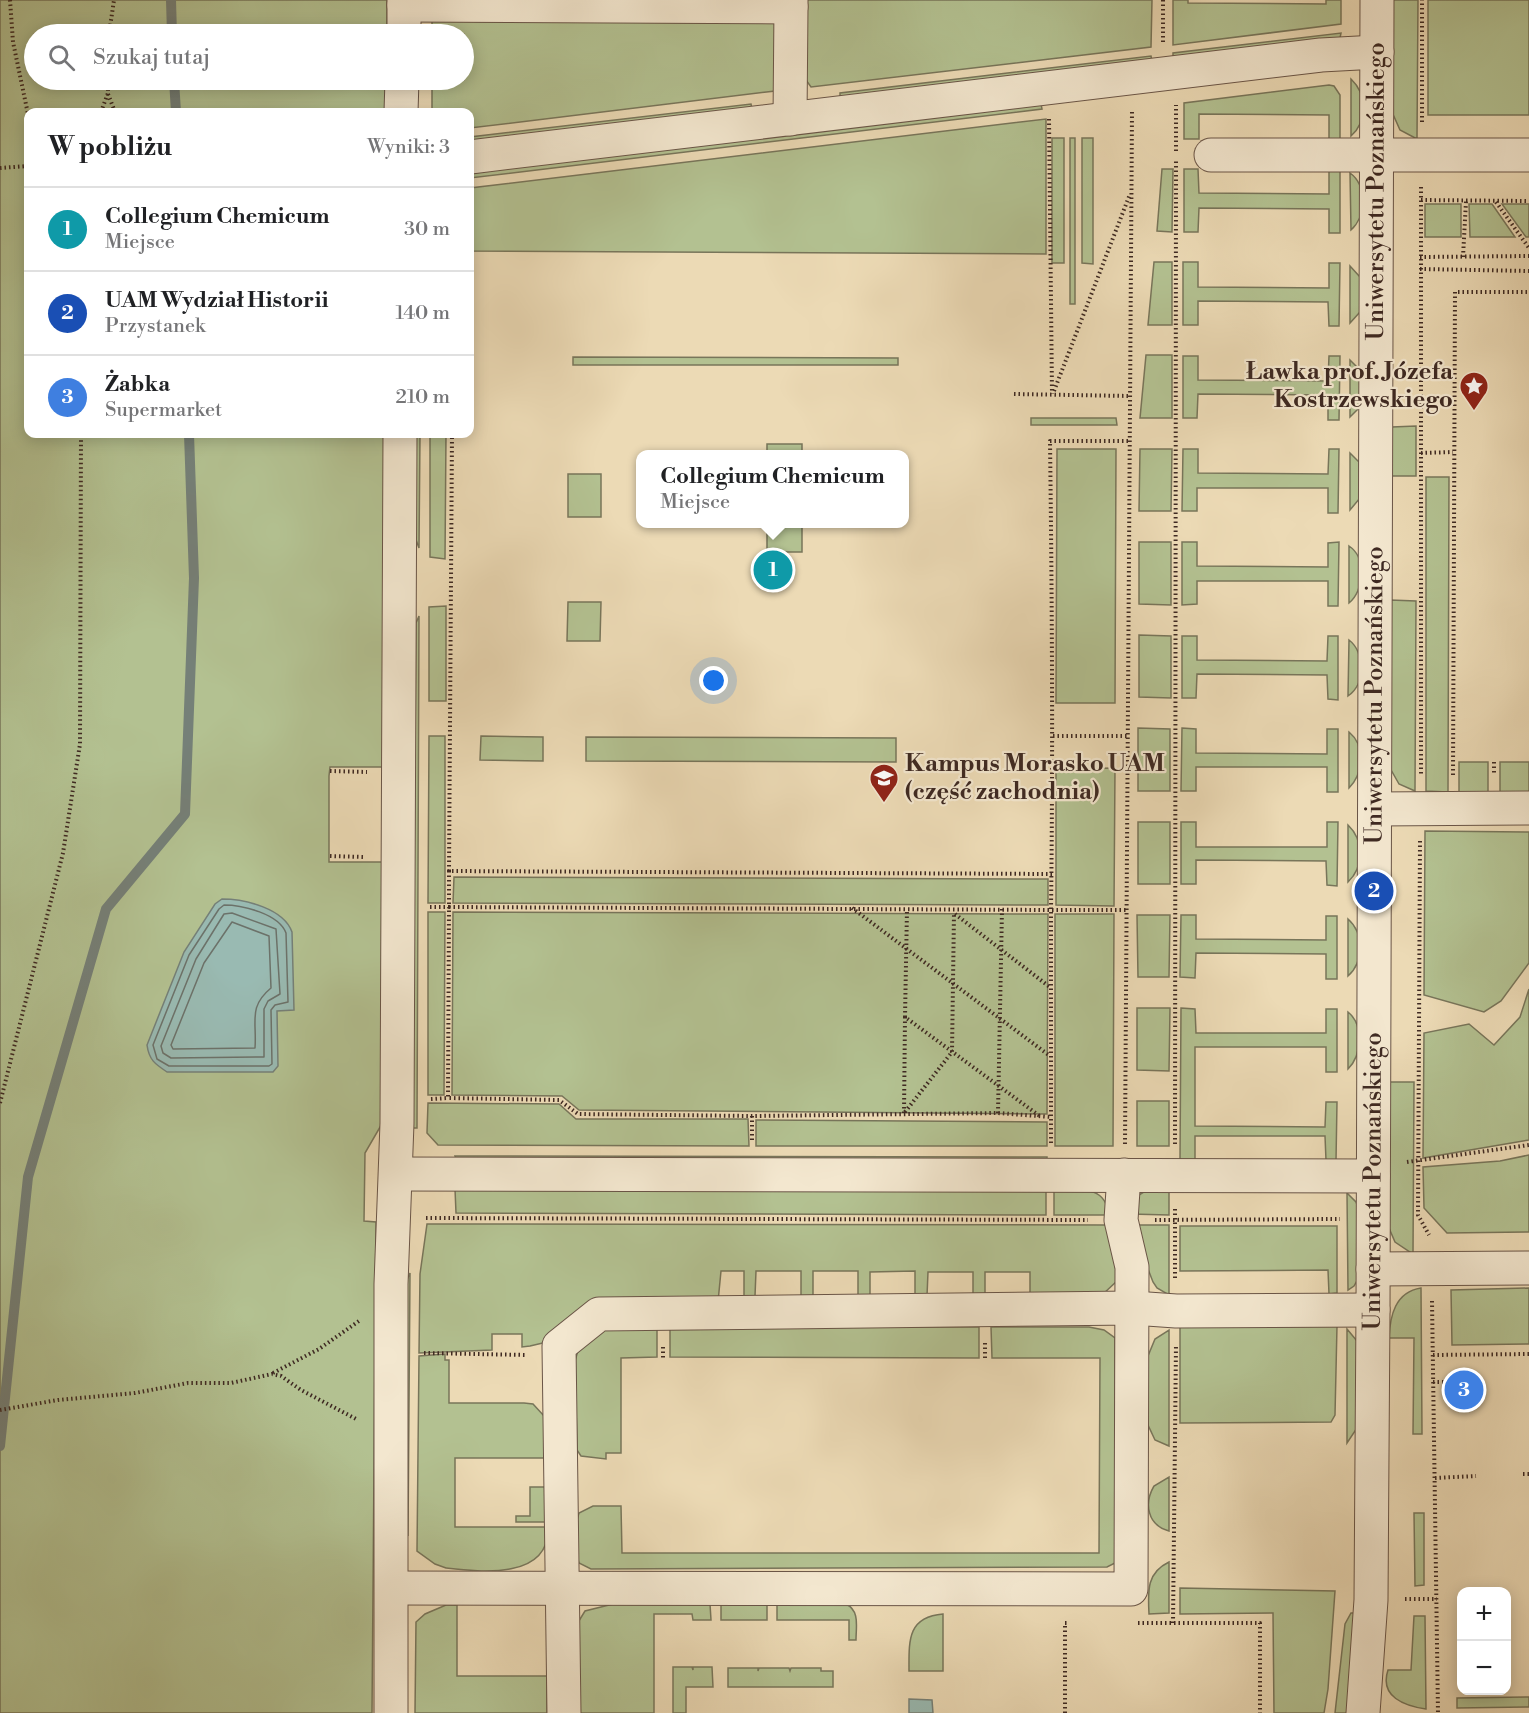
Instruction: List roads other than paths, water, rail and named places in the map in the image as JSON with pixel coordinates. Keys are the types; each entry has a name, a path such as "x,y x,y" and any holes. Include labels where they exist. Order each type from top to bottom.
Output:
{"street":[{"name":"Uniwersytetu Poznańskiego","path":"1363,1713 1371,1600 1373,1269 1358,1176 1375,809 1377,0"},
{"path":"404,13 791,3 790,119"},
{"path":"474,157 1321,56 1377,52"},
{"path":"402,90 402,108"},
{"path":"1211,154 1529,155"},
{"path":"391,1713 390,1308 396,1174 400,438"},
{"path":"1375,809 1529,808"},
{"path":"396,1174 1358,1176"},
{"path":"392,1588 1131,1589 1133,1308 1132,1267 1121,1220 1124,1175"},
{"path":"1373,1269 1529,1268"},
{"path":"564,1713 559,1346 599,1314 1133,1308 1176,1311 1373,1310"}],"water":[{"path":"222,899 253,903 273,911 288,924 292,932 294,1010 277,1011 278,1066 273,1072 167,1072 153,1061 147,1045 184,952 215,904"},
{"path":"909,1699 932,1700 933,1713 909,1713"}],"waterway":[{"path":"171,0 172,24"},
{"path":"175,90 176,108"},
{"path":"0,1446 28,1177 106,909 185,814 194,578 189,438"}],"place":[{"name":"Ławka prof. Józefa Kostrzewskiego","path":"1474,412"},
{"name":"Collegium Chemicum","path":"773,570"},
{"name":"Kampus Morasko UAM (część zachodnia)","path":"884,804"},
{"name":"UAM Wydział Historii","path":"1374,891"},
{"name":"Żabka","path":"1464,1390"}]}
